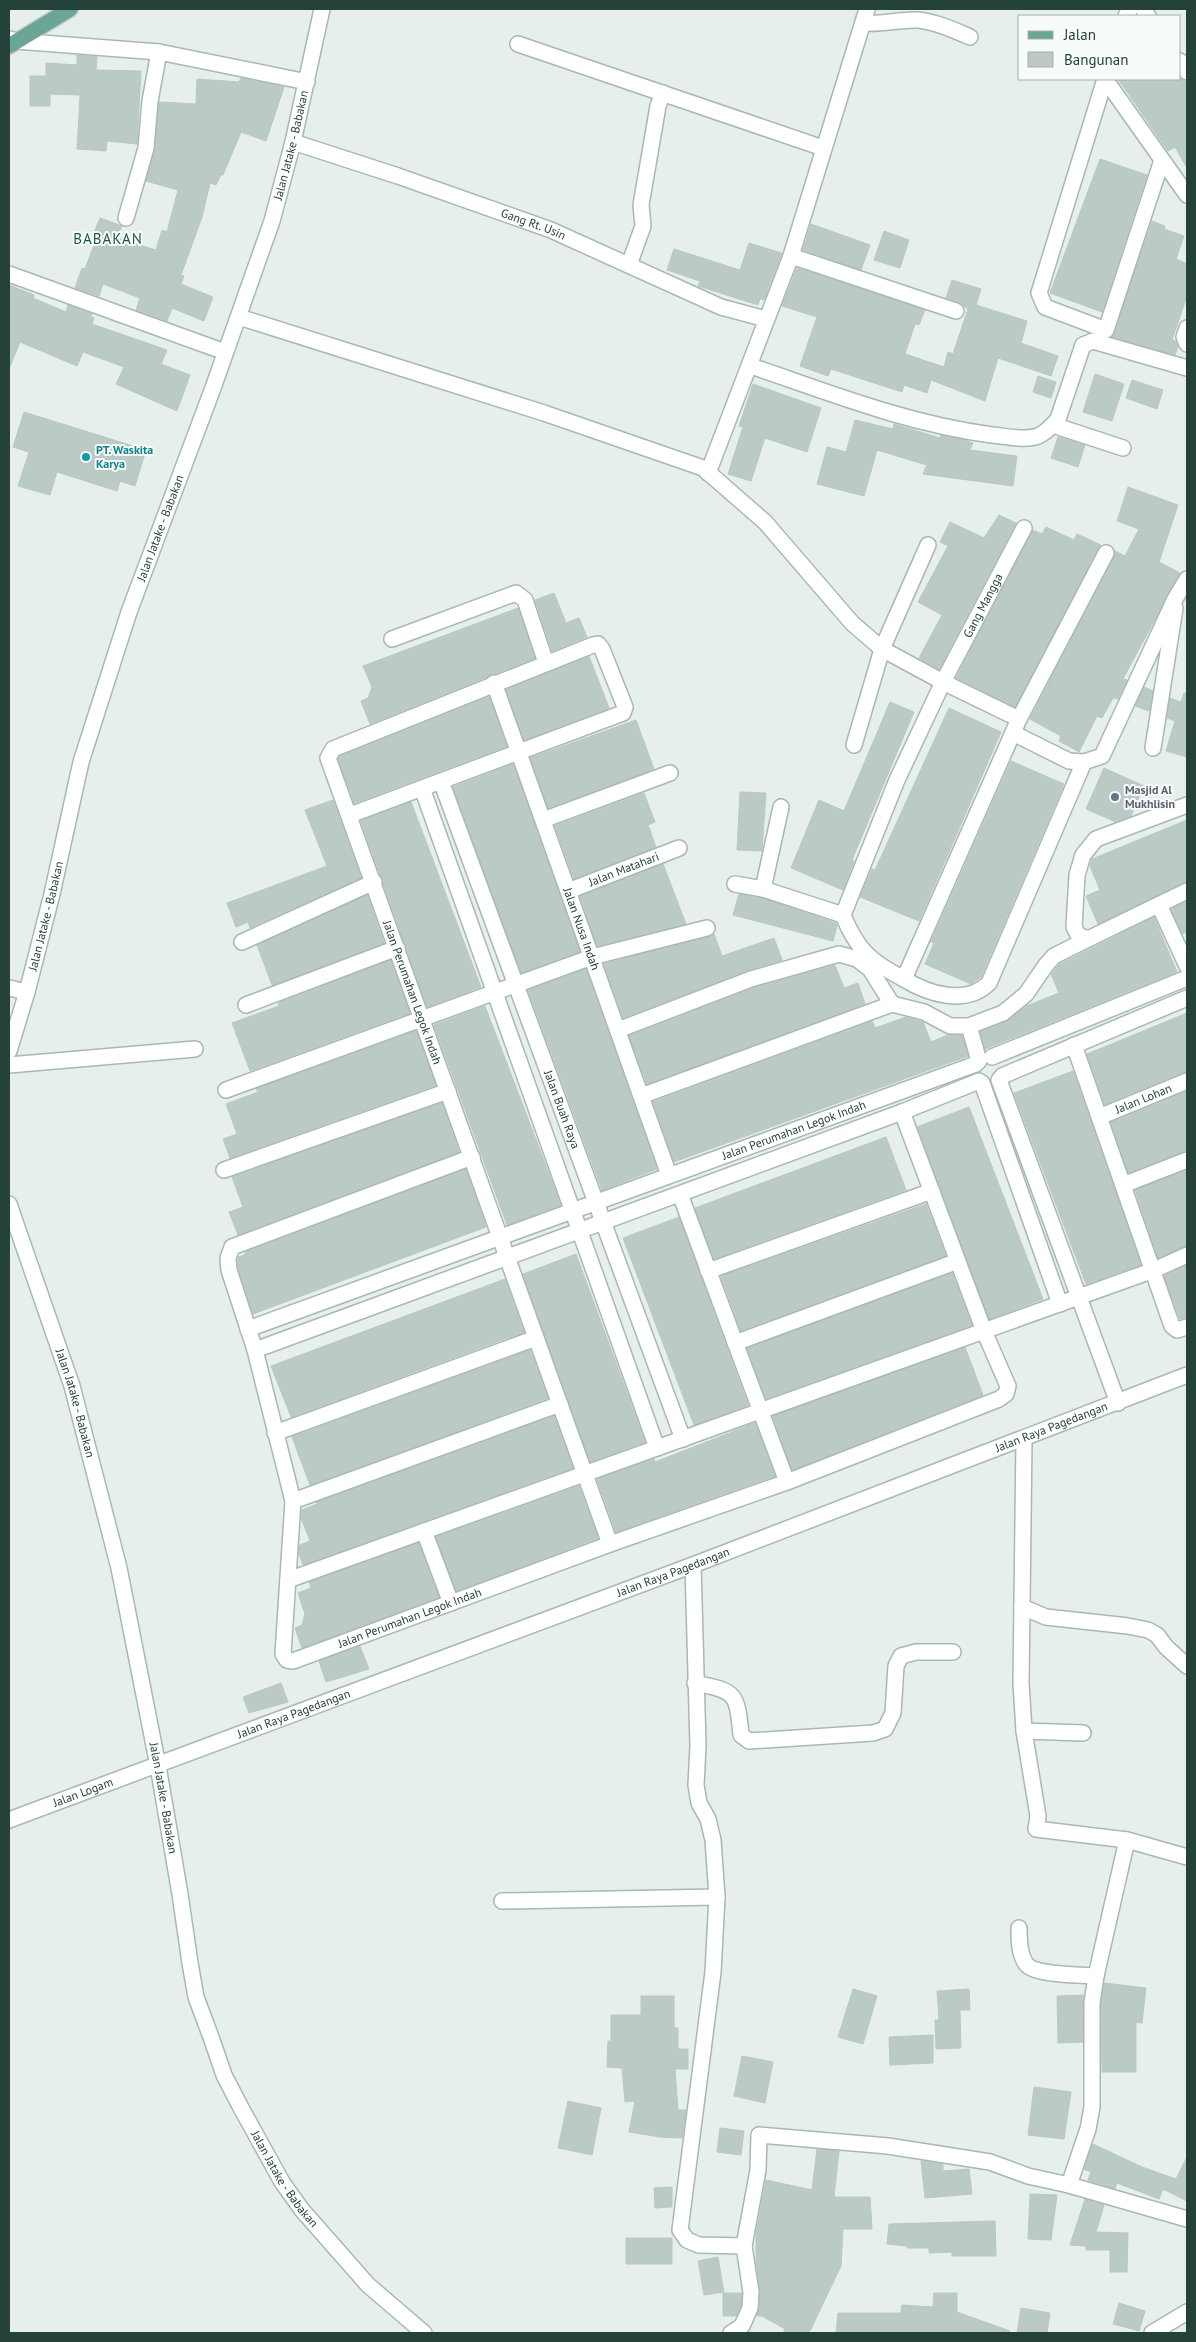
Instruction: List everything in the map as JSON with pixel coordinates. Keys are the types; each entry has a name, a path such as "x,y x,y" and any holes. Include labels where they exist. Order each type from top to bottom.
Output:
{"main road":[{"path":"11,42 70,9"}],"street":[{"name":"Jalan Jatake - Babakan","path":"9,1051 27,992 52,894 81,762 129,612 239,317 272,221 293,142 322,9"},
{"path":"708,473 791,256 865,16 876,24 918,20 949,28 970,37"},
{"path":"11,42 159,52 307,82"},
{"path":"518,44 823,148"},
{"path":"126,218 146,148 150,100 159,52"},
{"path":"1105,80 1039,293 1045,307 1106,330 1162,160"},
{"path":"1106,80 1162,160 1186,190"},
{"path":"629,265 643,226 641,205 658,106 663,93"},
{"name":"Gang Rt. Usin","path":"293,142 398,176 551,230 721,307 766,318"},
{"path":"791,256 956,311"},
{"path":"9,274 225,352"},
{"path":"239,317 649,448 703,468 764,522 852,623 882,649 943,682 1016,726 1068,761 1084,762 1102,756 1175,599 1187,579"},
{"path":"1187,328 1184,338 1187,344"},
{"path":"750,366 860,404 935,426 1018,437 1037,436 1053,425 1058,419 1083,345 1088,342 1093,341 1187,368"},
{"path":"1053,425 1123,448"},
{"name":"Gang Mangga","path":"843,915 897,780 943,682 1024,528"},
{"path":"854,745 882,649 928,545"},
{"path":"904,979 1016,726 1106,553"},
{"path":"392,640 516,593 525,600 546,663"},
{"path":"1154,748 1175,617 1175,599"},
{"path":"350,815 623,714 624,710 602,649 598,644 494,683"},
{"name":"Jalan Perumahan Legok Indah","path":"494,683 333,749 329,754 329,762 350,815 610,1544"},
{"name":"Jalan Nusa Indah","path":"494,683 669,1175"},
{"path":"735,884 763,890 843,915 852,937 864,954 882,968 913,985 948,997 983,989 989,983 1084,762"},
{"path":"543,820 670,773"},
{"name":"Jalan Buah Raya","path":"441,781 683,1439"},
{"name":"Jalan Buah Raya","path":"422,788 658,1448"},
{"path":"1088,939 1078,935 1074,927 1077,874 1083,855 1096,839 1187,805"},
{"path":"763,890 781,807"},
{"name":"Jalan Matahari","path":"568,891 679,848"},
{"path":"242,942 374,882"},
{"path":"641,1096 892,1004 924,1012 950,1026 969,1026 1003,1013 1026,994 1054,956 1187,891"},
{"path":"1159,905 1187,966"},
{"path":"226,1090 592,957 707,928"},
{"path":"246,1005 397,948"},
{"path":"618,1030 750,979 839,954 857,960 870,969 892,1004"},
{"name":"Jalan Perumahan Legok Indah","path":"248,1329 982,1061 1187,978"},
{"path":"9,988 27,992"},
{"path":"980,1082 991,1084 1000,1078 1074,1045 1187,998"},
{"path":"969,1026 982,1061"},
{"path":"1074,1045 1172,1326 1177,1330 1187,1327"},
{"path":"9,1065 195,1049"},
{"path":"982,1061 1000,1062 1000,1078 1118,1403"},
{"path":"982,1061 974,1073 980,1082 1060,1304"},
{"name":"Jalan Perumahan Legok Indah","path":"255,1350 980,1082"},
{"name":"Jalan Lohan","path":"1099,1117 1187,1082"},
{"path":"224,1170 448,1091"},
{"name":"Jalan Perumahan Legok Indah","path":"472,1157 232,1247 228,1258 229,1270 255,1350 292,1502 283,1654 287,1660 294,1661 610,1544 787,1482 1000,1399 1006,1394 1008,1386 984,1331 902,1112"},
{"path":"1123,1185 1187,1160"},
{"path":"708,1271 932,1191"},
{"path":"680,1194 787,1482"},
{"name":"Jalan Jatake - Babakan","path":"9,1204 72,1386 119,1568 158,1766 196,1996 224,2075 282,2182 302,2210 368,2284 424,2333"},
{"path":"288,1580 1080,1297 1154,1270 1187,1255"},
{"path":"735,1343 958,1261"},
{"path":"275,1433 536,1338"},
{"name":"Jalan Raya Pagedangan","path":"158,1766 693,1565 1187,1375"},
{"path":"292,1502 560,1404"},
{"path":"1024,1439 1021,1683 1024,1731 1038,1816 1036,1829 1127,1840 1187,1857"},
{"path":"424,1531 451,1602"},
{"path":"693,1565 698,1746 696,1785 700,1804 708,1819 713,1840 717,1897 713,1972 680,2230 687,2240 700,2245 744,2246"},
{"path":"1022,1607 1046,1617 1148,1630 1157,1635 1166,1647 1187,1666"},
{"path":"696,1683 720,1688 732,1694 738,1706 741,1735 749,1741 873,1732 885,1729 893,1713 896,1666 901,1656 916,1652 953,1652"},
{"path":"1024,1731 1084,1733"},
{"name":"Jalan Logam","path":"9,1820 158,1766"},
{"path":"1070,2185 1088,2129 1092,2107 1092,2003 1096,1976 1127,1840"},
{"path":"502,1901 717,1897"},
{"path":"1019,1928 1019,1944 1027,1965 1036,1970 1096,1976"},
{"path":"731,2333 742,2326 750,2308 752,2292 744,2246 758,2170 759,2135 888,2146 990,2162 1028,2176 1070,2185 1187,2219"},
{"path":"1152,2333 1187,2312"}],"building":[{"path":"77,55 97,57 96,70 141,71 137,144 107,141 106,151 77,149 80,95 50,94 50,106 30,106 30,76 46,76 46,63 77,65"},
{"path":"241,78 284,87 266,141 241,132 223,175 221,175 216,185 210,183 202,217 181,275 184,276 181,284 213,297 204,321 172,308 167,321 136,310 140,298 103,284 99,296 75,288 82,268 85,269 97,237 93,235 100,218 122,226 117,238 156,250 162,230 167,232 178,190 146,181 155,149 159,102 196,104 197,79 239,82"},
{"path":"1181,79 1187,81 1187,168 1175,147 1168,151 1119,80"},
{"path":"1100,159 1147,175 1102,312 1050,293"},
{"path":"1152,221 1165,226 1164,229 1184,236 1176,259 1187,264 1187,296 1172,340 1178,346 1175,355 1112,337"},
{"path":"811,224 870,245 861,270 803,250"},
{"path":"884,231 909,240 900,268 874,260"},
{"path":"749,243 782,253 764,300 760,299 758,305 698,286 700,281 667,270 674,249 740,270"},
{"path":"797,268 925,310 919,325 915,324 905,354 944,367 948,352 953,354 968,309 959,302 946,298 952,280 981,289 976,305 1027,321 1021,343 1058,356 1051,376 998,358 985,401 931,380 927,393 904,385 902,392 831,369 828,376 800,366 817,317 782,306"},
{"path":"9,285 34,295 33,298 66,312 68,305 92,314 91,317 94,318 92,324 167,350 161,364 190,375 177,411 116,384 124,367 83,352 77,366 20,342 9,369"},
{"path":"1095,374 1124,384 1112,421 1083,412"},
{"path":"1038,376 1056,382 1051,398 1033,392"},
{"path":"1132,380 1163,390 1157,409 1126,398"},
{"path":"753,384 821,408 807,452 765,438 751,481 728,474 743,427 739,426"},
{"name":"PT. Waskita Karya","path":"24,412 146,450 135,486 120,481 117,491 57,472 50,495 18,486 29,452 13,447"},
{"path":"855,420 893,429 894,424 940,438 941,435 973,443 970,450 1017,456 1013,486 923,474 927,465 877,450 864,496 817,484 827,447 846,452"},
{"path":"1058,437 1085,445 1078,467 1051,458"},
{"path":"1128,487 1178,505 1159,562 1180,573 1123,679 1127,680 1118,699 1113,698 1102,718 1097,716 1079,752 1059,741 1061,736 1030,719 1114,557 1115,551 1125,556 1139,529 1117,521"},
{"path":"999,515 1016,523 939,669 919,658 942,615 918,602 948,546 940,542 950,522 984,538"},
{"path":"1046,527 1074,540 1077,534 1101,545 1015,707 956,678 1033,530 1042,534"},
{"path":"554,593 566,623 579,618 587,637 552,651 535,600"},
{"path":"518,608 535,658 370,724 361,701 368,698 372,687 363,666"},
{"path":"589,656 609,708 524,740 506,690"},
{"path":"1144,687 1153,691 1149,711 1135,706"},
{"path":"1184,693 1187,693 1187,757 1166,751 1175,721 1167,718 1170,698 1181,702"},
{"path":"489,697 507,746 354,803 338,759 340,756"},
{"path":"890,702 914,712 852,860 854,861 843,890 791,868 819,800 844,811"},
{"path":"949,708 1001,732 919,921 860,897 872,869 875,870"},
{"path":"636,720 654,769 548,808 530,758"},
{"path":"1011,761 1064,784 981,977 971,984 925,964 934,943 931,942"},
{"path":"513,764 580,952 521,973 453,787"},
{"name":"Masjid Al Mukhlisin","path":"1104,768 1144,786 1131,816 1116,822 1086,809"},
{"path":"740,792 766,793 762,851 737,850"},
{"path":"644,793 655,822 648,825 656,847 574,879 555,826"},
{"path":"333,800 361,878 250,928 248,922 236,927 227,903 327,866 305,810"},
{"path":"411,802 481,987 427,1007 361,821"},
{"path":"1187,820 1187,882 1098,924 1086,896 1100,890 1090,866 1092,859"},
{"path":"663,864 686,924 597,946 580,896"},
{"path":"739,894 761,898 836,923 833,941 733,915"},
{"path":"367,895 384,943 272,985 257,945"},
{"path":"1187,901 1187,932 1182,934 1171,909"},
{"path":"1154,917 1177,972 985,1049 980,1032 1006,1022 1026,1006 1059,993 1051,974 1060,964"},
{"path":"714,934 722,956 774,938 782,960 748,970 623,1018 604,964"},
{"path":"391,960 410,1013 250,1071 232,1023 279,1006 278,1003"},
{"path":"835,965 844,988 858,983 865,1004 647,1084 629,1036 754,988"},
{"path":"586,969 657,1169 602,1190 528,990"},
{"path":"485,1006 561,1205 507,1225 434,1025"},
{"path":"1187,1013 1187,1072 1105,1105 1087,1054"},
{"path":"906,1017 923,1022 931,1042 948,1035 962,1035 968,1056 674,1162 653,1102 872,1021 875,1028"},
{"path":"416,1031 436,1085 230,1158 223,1139 237,1134 226,1104 258,1092 256,1089"},
{"path":"1073,1071 1141,1265 1086,1284 1014,1093"},
{"path":"1187,1091 1187,1151 1128,1173 1111,1122"},
{"path":"442,1103 459,1152 238,1235 229,1212 243,1207 232,1177"},
{"path":"969,1107 1043,1299 989,1319 917,1127"},
{"path":"886,1137 906,1190 714,1259 695,1208"},
{"path":"466,1169 486,1227 253,1314 238,1268 238,1257 245,1255 245,1252"},
{"path":"1187,1170 1187,1246 1158,1258 1135,1190"},
{"path":"926,1204 946,1256 741,1331 721,1276"},
{"path":"679,1217 748,1405 694,1425 623,1238"},
{"path":"576,1254 645,1442 590,1462 523,1274"},
{"path":"1187,1265 1187,1318 1180,1319 1164,1276"},
{"path":"952,1273 972,1325 766,1399 747,1348"},
{"path":"505,1279 524,1332 291,1417 271,1366"},
{"path":"965,1347 983,1395 792,1470 773,1416"},
{"path":"530,1350 548,1398 310,1485 292,1437"},
{"path":"554,1416 573,1468 303,1565 299,1554 300,1545 310,1541 301,1518 302,1510 317,1504 317,1502"},
{"path":"755,1423 775,1476 616,1532 597,1479 654,1459 655,1462"},
{"path":"579,1486 598,1538 456,1591 436,1537"},
{"path":"419,1543 439,1597 302,1648 295,1628 302,1625 305,1614 298,1593 311,1588 309,1582"},
{"path":"360,1646 369,1669 326,1682 319,1661"},
{"path":"281,1683 288,1702 249,1713 243,1697"},
{"path":"1104,1983 1146,1988 1142,2023 1136,2022 1136,2072 1102,2072 1101,2004"},
{"path":"853,1989 877,1996 863,2044 838,2037"},
{"path":"969,1989 970,2010 960,2010 961,2048 936,2049 935,2020 939,2020 937,1991"},
{"path":"1084,1995 1083,2042 1058,2043 1057,1996"},
{"path":"641,1996 674,1996 674,2028 678,2028 678,2049 688,2049 688,2069 675,2069 678,2110 686,2110 682,2138 629,2132 635,2101 625,2102 622,2068 607,2067 608,2041 611,2041 611,2015 641,2015"},
{"path":"933,2035 933,2063 890,2065 889,2037"},
{"path":"742,2056 773,2062 765,2103 734,2096"},
{"path":"1034,2087 1071,2092 1064,2139 1028,2135"},
{"path":"568,2101 601,2108 592,2155 558,2148"},
{"path":"720,2128 744,2131 741,2155 717,2152"},
{"path":"1093,2144 1142,2167 1176,2179 1187,2157 1187,2201 1163,2189 1159,2199 1117,2183 1115,2189 1088,2180 1091,2172 1084,2169"},
{"path":"817,2149 839,2151 834,2197 870,2197 872,2229 843,2229 841,2266 809,2333 783,2333 785,2329 762,2316 757,2316 760,2292 756,2261 756,2234 766,2180 812,2190"},
{"path":"921,2161 943,2164 943,2171 969,2169 972,2194 925,2198"},
{"path":"672,2187 672,2207 655,2208 654,2188"},
{"path":"1030,2194 1057,2195 1051,2240 1028,2239"},
{"path":"1085,2199 1104,2205 1096,2232 1128,2233 1127,2272 1110,2272 1110,2250 1086,2250 1086,2246 1070,2245"},
{"path":"995,2221 996,2256 952,2256 952,2252 929,2253 929,2248 907,2248 907,2246 887,2244 889,2224"},
{"path":"626,2238 672,2238 672,2264 626,2264"},
{"path":"718,2257 724,2292 704,2295 698,2261"},
{"path":"723,2293 742,2293 741,2306 736,2316 723,2316"},
{"path":"934,2293 957,2293 957,2312 1010,2331 1009,2333 836,2333 838,2313 901,2313 902,2305 933,2307"},
{"path":"1119,2303 1145,2311 1139,2331 1113,2324"},
{"path":"1021,2308 1050,2313 1047,2333 1017,2333"}],"place":[{"name":"PT. Waskita Karya","path":"86,457"},
{"name":"Masjid Al Mukhlisin","path":"1115,797"}],"district":[{"name":"BABAKAN","path":"108,239"}]}
